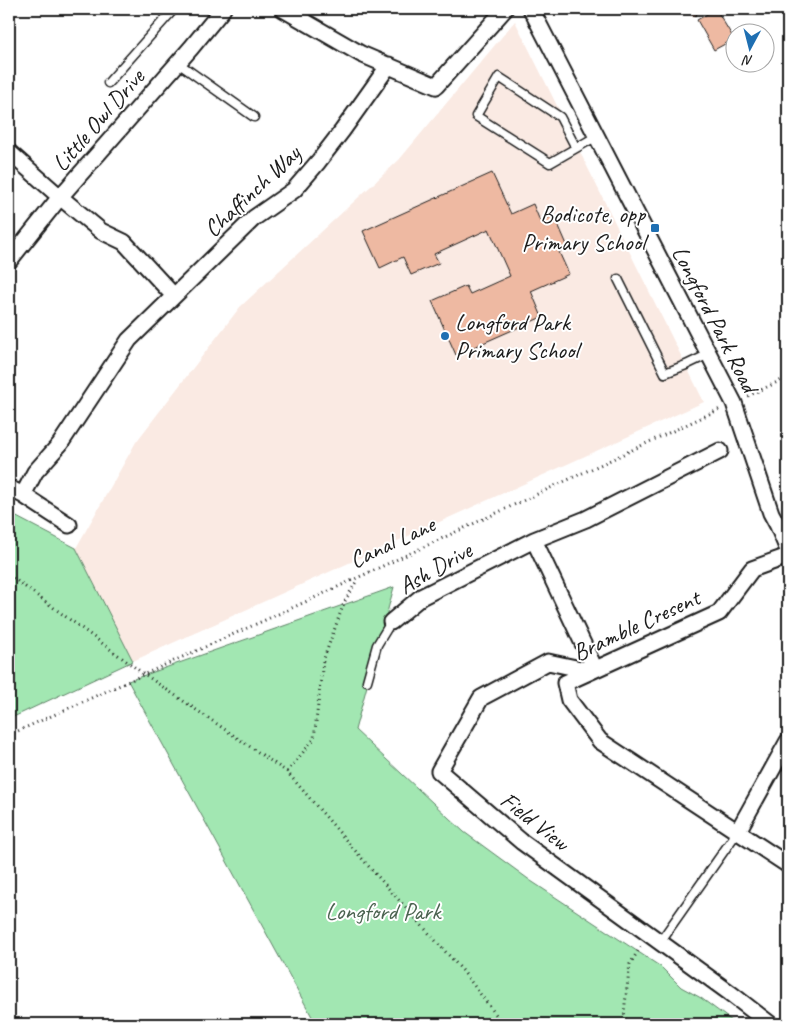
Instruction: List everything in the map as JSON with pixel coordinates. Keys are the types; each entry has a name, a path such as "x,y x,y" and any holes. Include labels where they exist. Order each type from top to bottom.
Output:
{"street":[{"name":"Little Owl Drive","path":"9,261 60,197 223,9"},
{"path":"283,9 362,54 436,86 505,9"},
{"name":"Longford Park Road","path":"531,9 734,403 771,513 783,523 788,550"},
{"name":"Chaffinch Way","path":"23,495 35,472 60,444 129,340 254,218 294,190 342,131 389,65"},
{"path":"9,152 102,231 124,242 174,296"},
{"name":"Ash Drive","path":"391,622 421,598 534,540 586,519 720,451"},
{"path":"9,488 69,525"},
{"path":"534,540 593,670"},
{"name":"Bramble Cresent","path":"788,556 752,569 719,612 565,683 569,700 600,741 788,865"},
{"name":"Field View","path":"593,670 548,662 481,698 439,771 522,842 770,1024"},
{"path":"738,831 788,741"}],"lane":[{"path":"108,83 174,9"},
{"path":"178,63 254,117"},
{"path":"576,148 560,117 499,77 476,116 550,162 576,148 597,136"},
{"path":"618,279 665,373 709,354"},
{"name":"Ash Drive","path":"366,682 377,645 391,622"},
{"path":"654,938 738,831"}],"path":[{"name":"Canal Lane","path":"9,735 358,578 788,377"},
{"path":"9,575 144,674 287,772 462,970 503,1024"},
{"path":"287,772 314,740 323,661 344,603 358,578"},
{"path":"627,1024 624,1012 630,964 654,938"}],"shaded area":[{"name":"Longford Park Primary School","path":"515,21 704,402 133,661 76,548 136,442 240,307 399,160"}],"green space":[{"path":"9,513 76,548 133,661 9,719"},
{"name":"Longford Park","path":"394,587 355,730 464,832 531,881 661,967 681,987 701,998 736,1024 316,1024 128,681"}],"building":[{"path":"687,9 702,9 694,17"},
{"path":"716,9 724,22 724,44 714,50 697,20"},
{"path":"492,173 511,214 533,204 540,221 554,215 568,247 559,252 569,274 531,291 542,317 456,355 432,301 466,286 470,294 510,276 489,229 434,254 439,263 411,275 403,257 380,268 363,231"}],"place":[{"name":"Bodicote, opp Primary School","path":"655,228"},
{"name":"Longford Park Primary School","path":"445,336"}]}
